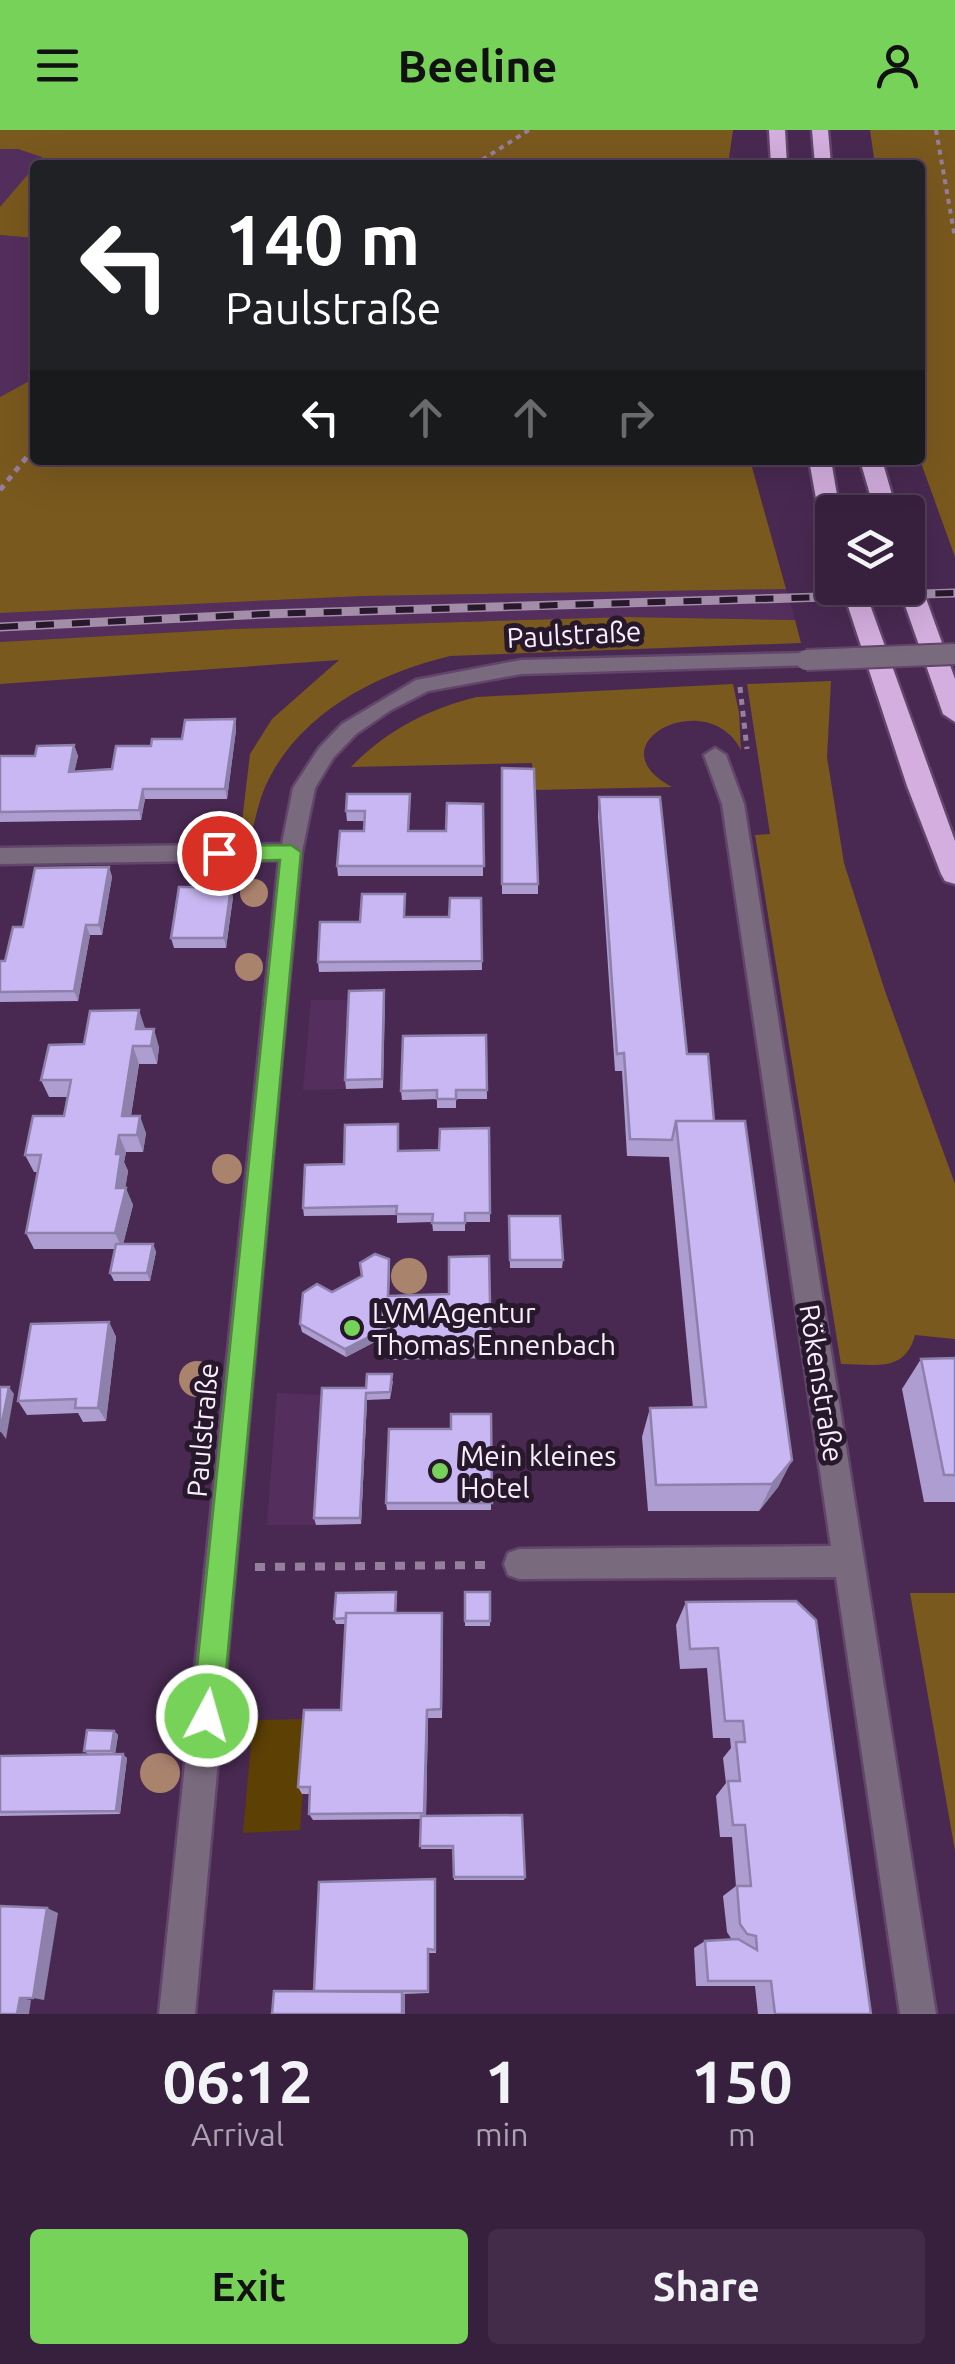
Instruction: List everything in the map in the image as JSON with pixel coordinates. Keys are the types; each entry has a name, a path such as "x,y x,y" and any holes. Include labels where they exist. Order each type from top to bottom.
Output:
{"highway":[{"path":"777,130 779,160"},
{"path":"820,130 822,160"},
{"path":"821,465 826,495"},
{"path":"872,465 881,495"},
{"path":"859,605 920,786 955,874"},
{"path":"917,605 955,714"}],"street":[{"name":"Paulstraße","path":"177,2014 291,852 304,788 326,753 350,729 423,684 521,667 955,654"},
{"name":"Rökenstraße","path":"715,755 733,804 918,2014"},
{"path":"0,856 291,852"},
{"path":"518,1564 849,1561"}],"path":[{"path":"482,160 529,130"},
{"path":"936,130 955,238"},
{"path":"0,490 30,453"},
{"path":"741,688 743,714"},
{"path":"222,1567 518,1564"}],"shaded area":[{"path":"0,130 733,130 729,160 40,160 42,157 18,149 0,149"},
{"path":"870,130 955,130 955,557 922,465 925,465 925,160 874,160"},
{"path":"0,149 18,149 43,157 30,160 30,172 0,207"},
{"path":"30,172 30,238 0,235 0,207"},
{"path":"0,235 30,238 30,381 0,397"},
{"path":"30,381 30,465 751,465 786,589 363,596 0,613 0,397"},
{"path":"786,589 795,620 626,617 234,629 0,642 0,613 363,596"},
{"path":"626,617 795,620 801,643 450,656 422,664 342,700 297,738 265,787 250,839 240,839 250,754 272,719 339,660 0,684 0,642 234,629"},
{"path":"831,681 827,757 844,863 885,991 955,1184 955,1339 915,1335 904,1356 877,1365 841,1364 755,835 770,834 747,684"},
{"path":"733,684 741,750 725,731 705,722 683,721 650,739 644,754 650,770 672,787 534,790 532,763 351,767 409,723 477,697"},
{"path":"311,1000 350,1000 346,1089 303,1090"},
{"path":"277,1393 323,1395 316,1525 267,1525"},
{"path":"910,1593 955,1593 955,1851"},
{"path":"308,1719 300,1830 243,1833 253,1720"}],"building":[{"path":"235,719 225,789 143,789 139,810 0,812 0,756 35,756 37,746 74,745 69,772 112,769 116,746 151,746 152,739 182,739 185,720"},
{"path":"502,768 534,769 538,884 502,884"},
{"path":"347,794 410,794 408,831 446,831 447,803 483,804 484,866 337,866 340,831 364,831 365,811 346,811"},
{"path":"599,797 660,797 687,1054 708,1054 714,1121 676,1121 672,1140 630,1139 624,1053 617,1054"},
{"path":"109,867 99,925 86,925 74,991 0,992 0,961 5,961 13,927 23,927 35,868"},
{"path":"179,887 231,887 224,938 171,938"},
{"path":"362,894 405,894 404,917 449,917 450,898 481,898 482,961 318,962 320,922 360,922"},
{"path":"384,990 382,1079 345,1080 349,991"},
{"path":"139,1010 136,1029 154,1029 151,1046 133,1046 122,1116 140,1116 137,1135 119,1135 116,1154 121,1154 116,1188 126,1188 115,1233 26,1233 41,1155 25,1155 33,1116 64,1116 71,1080 41,1080 49,1045 84,1044 90,1011"},
{"path":"486,1035 487,1090 456,1090 456,1099 437,1099 437,1090 401,1091 403,1036"},
{"path":"676,1121 745,1121 792,1460 772,1484 656,1485 650,1408 706,1407"},
{"path":"398,1124 398,1151 439,1150 440,1129 489,1128 490,1213 465,1213 465,1223 432,1223 433,1214 396,1214 397,1206 303,1208 305,1165 344,1164 345,1125"},
{"path":"509,1216 560,1216 563,1260 510,1260"},
{"path":"116,1244 153,1244 147,1273 110,1273"},
{"path":"375,1254 389,1259 388,1296 449,1294 449,1257 489,1256 491,1350 388,1353 388,1327 345,1349 300,1324 303,1293 317,1284 332,1292 362,1276 360,1263"},
{"path":"109,1322 98,1408 75,1408 76,1399 18,1401 31,1324"},
{"path":"955,1358 955,1475 944,1475 921,1359"},
{"path":"367,1374 392,1374 390,1392 366,1393 360,1518 314,1518 322,1388 366,1388"},
{"path":"0,1387 9,1387 0,1432"},
{"path":"451,1414 491,1414 492,1503 386,1503 389,1429 451,1429"},
{"path":"396,1592 395,1613 346,1613 346,1618 334,1619 336,1593"},
{"path":"465,1592 490,1592 490,1621 465,1621"},
{"path":"796,1601 816,1620 871,2014 775,2014 771,1981 708,1981 705,1941 738,1939 757,1950 756,1936 747,1934 740,1924 737,1886 751,1886 745,1825 733,1825 728,1781 740,1781 736,1742 745,1742 743,1721 725,1721 718,1648 690,1649 686,1602"},
{"path":"346,1613 442,1613 441,1709 427,1710 424,1813 309,1814 310,1787 298,1787 304,1710 341,1710"},
{"path":"87,1730 114,1731 111,1751 84,1751"},
{"path":"123,1754 116,1811 0,1812 0,1756"},
{"path":"522,1815 525,1877 454,1877 453,1846 420,1846 421,1816"},
{"path":"435,1879 435,1950 428,1949 428,1991 314,1991 319,1882"},
{"path":"0,1906 47,1908 33,1998 20,1998 17,2014 0,2014"},
{"path":"274,1991 402,1992 402,2014 272,2014"}],"railway":[{"path":"0,627 265,614 955,593"}],"place":[{"name":"LVM Agentur Thomas Ennenbach","path":"352,1328"},
{"name":"Mein kleines Hotel","path":"440,1471"}],"route":[{"path":"207,1716 291,852 219,853"}]}
